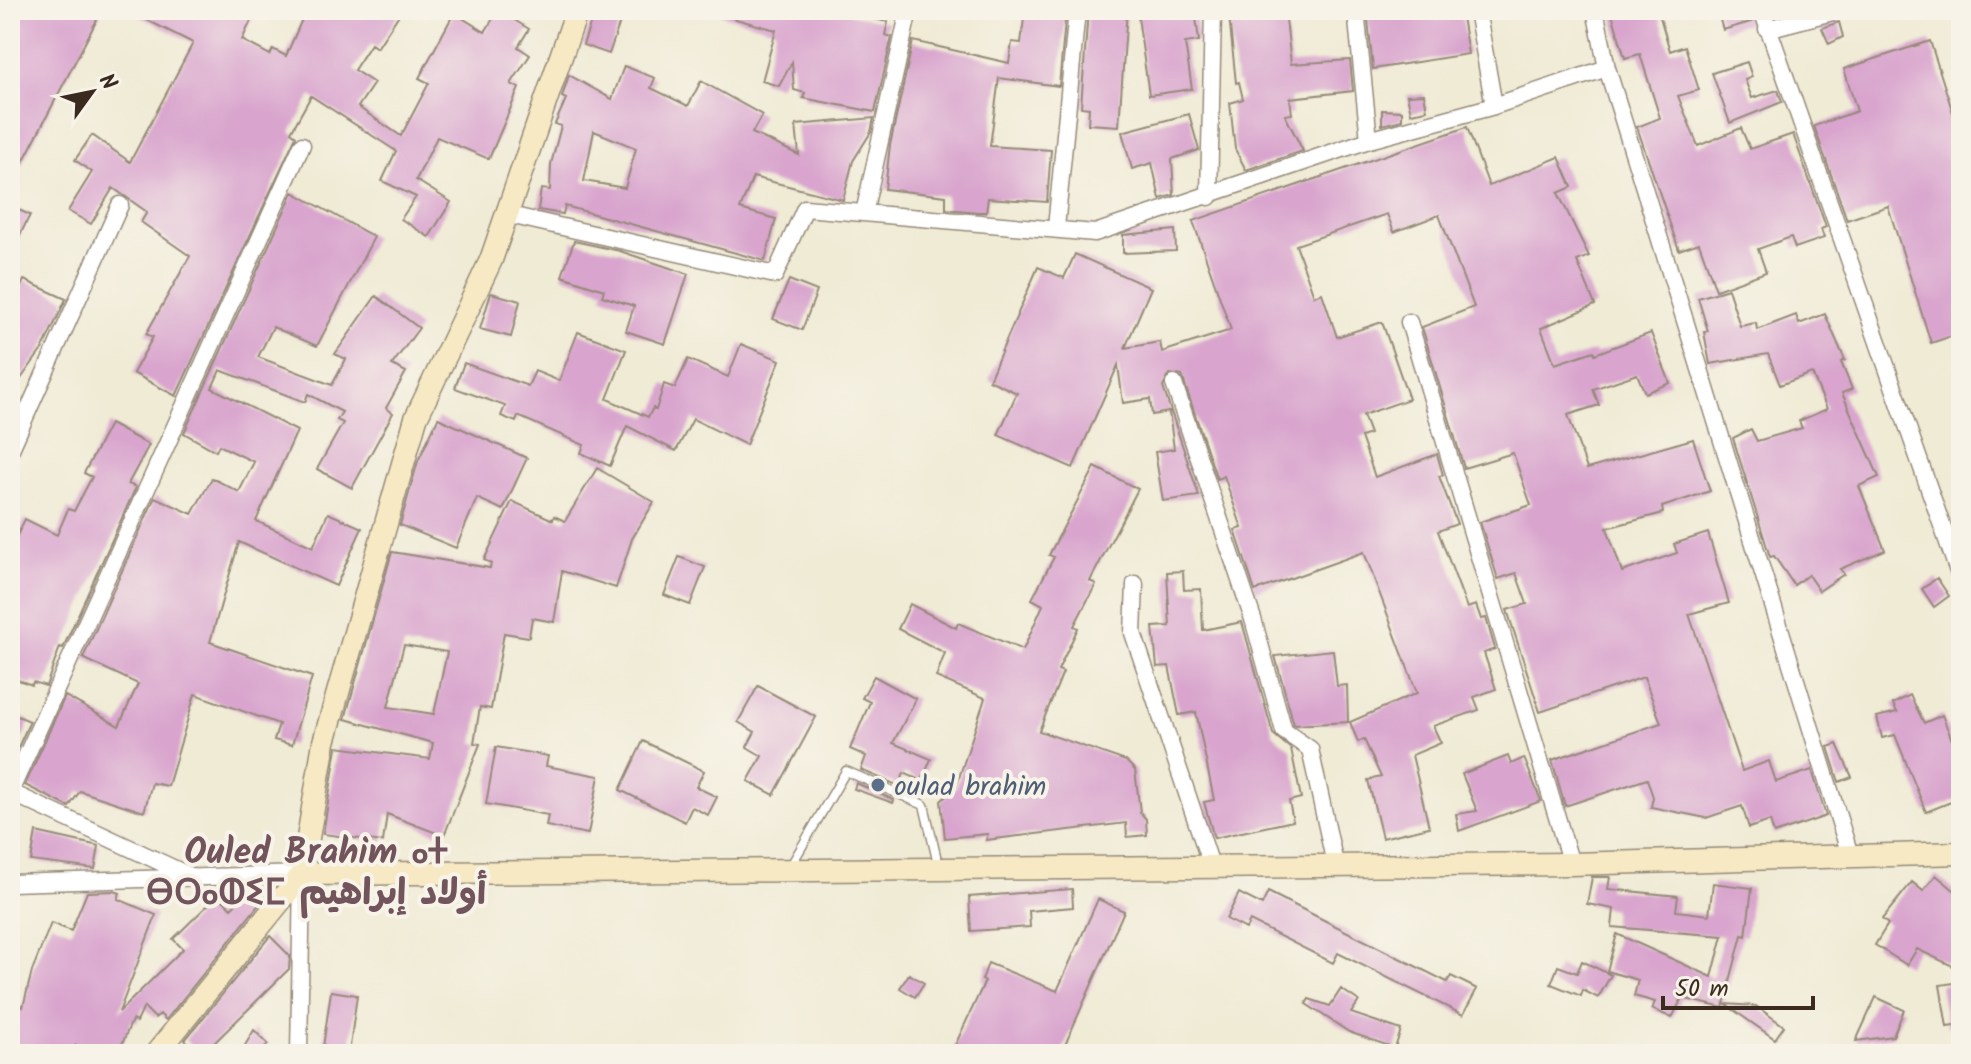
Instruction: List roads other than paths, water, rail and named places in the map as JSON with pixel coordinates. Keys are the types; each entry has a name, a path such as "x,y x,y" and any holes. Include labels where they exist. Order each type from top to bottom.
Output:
{"main road":[{"path":"156,1054 302,874 324,742 416,418 491,260 577,10"},
{"path":"302,874 1571,864 1961,853"}],"street":[{"path":"864,213 909,10"},
{"path":"1056,228 1077,10"},
{"path":"1209,197 1213,10"},
{"path":"1356,10 1369,140"},
{"path":"1477,10 1494,106"},
{"path":"1595,10 1607,68 1850,855"},
{"path":"1762,10 1961,580"},
{"path":"1767,29 1840,10"},
{"path":"505,214 775,275 805,208 1095,233 1209,197 1369,140 1494,106 1607,68"},
{"path":"196,878 10,792 302,145"},
{"path":"10,451 120,205"},
{"path":"1409,322 1571,864"},
{"path":"1174,384 1253,619 1284,731 1310,749 1335,864"},
{"path":"1135,584 1133,633 1211,865"},
{"path":"10,883 302,874 299,1054"}],"lane":[{"path":"788,871 846,771 924,805 940,869"}],"place":[{"name":"oulad brahim","path":"878,785"}],"district":[{"name":"Ouled Brahim ⴰⵜ ⴱⵔⴰⵀⵉⵎ أولاد إبراهيم","path":"316,870"}]}
